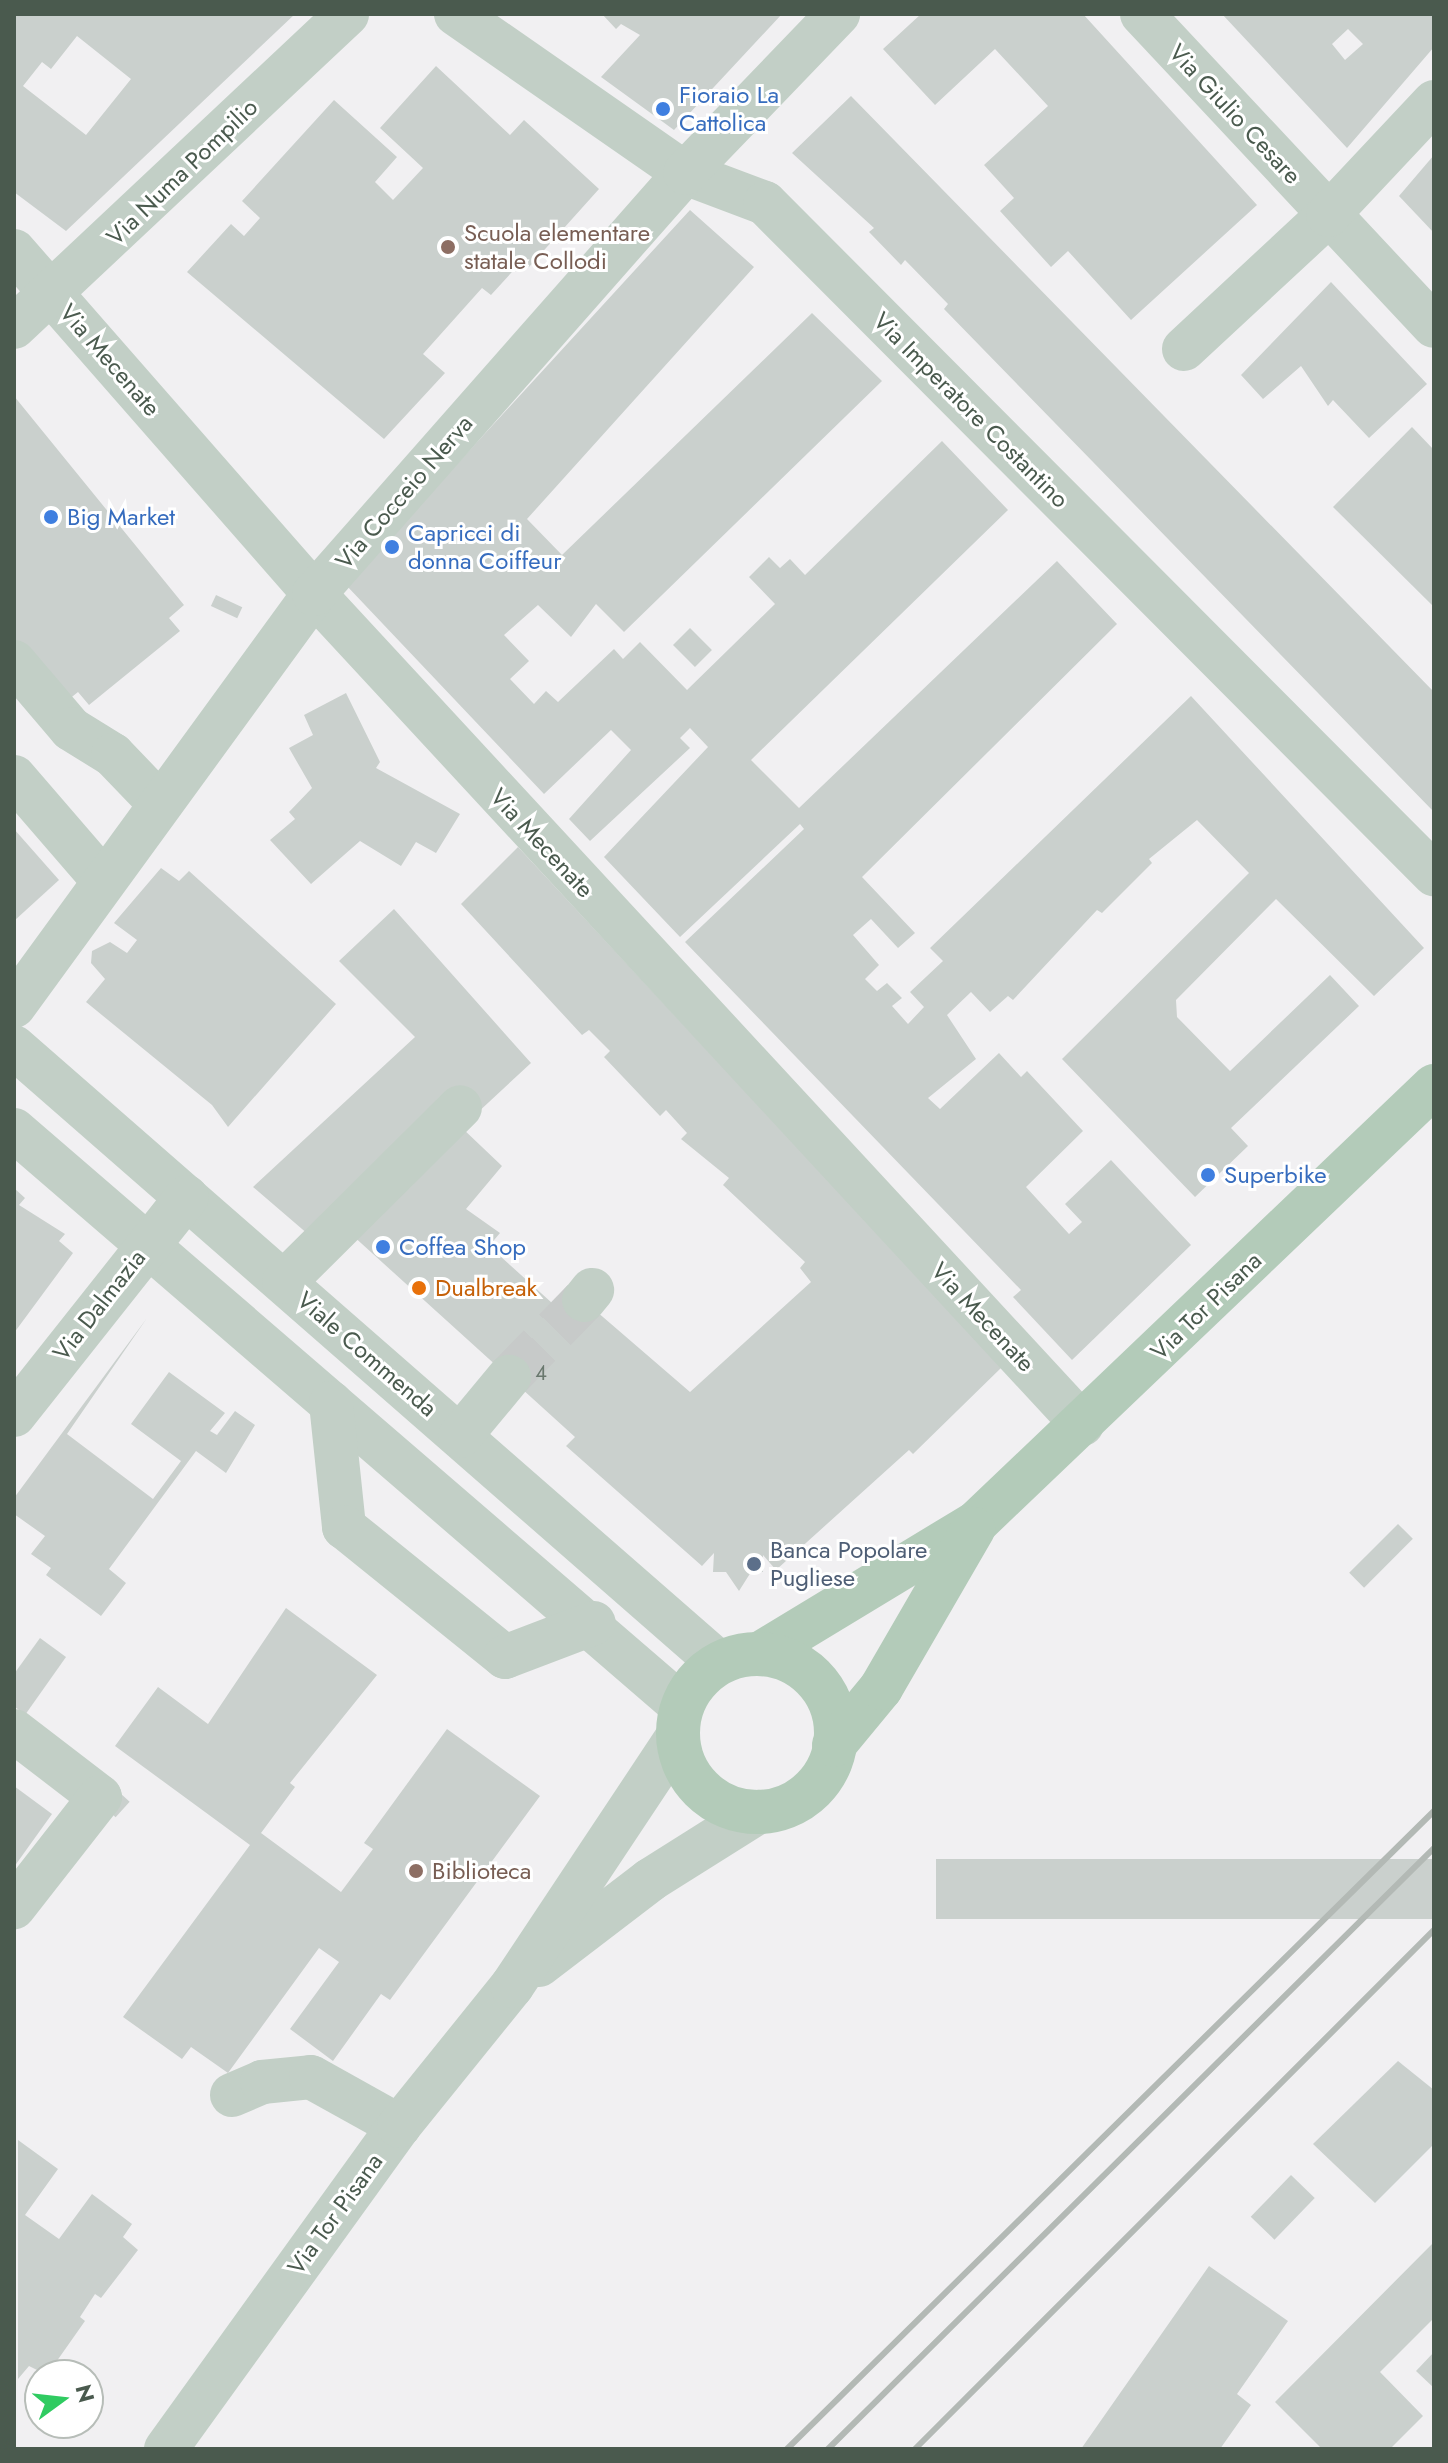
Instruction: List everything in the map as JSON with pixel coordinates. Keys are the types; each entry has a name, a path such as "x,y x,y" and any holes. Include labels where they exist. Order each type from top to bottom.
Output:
{"main road":[{"name":"Via Tor Pisana","path":"680,1722 719,1663 761,1653 976,1523 1434,1086"},
{"name":"Via Tor Pisana","path":"758,1812 779,1809 816,1785 834,1745 881,1688 976,1523"},
{"path":"761,1653 803,1668 818,1683 832,1713 834,1745"},
{"path":"680,1722 700,1785 719,1803 758,1812"}],"street":[{"name":"Via Numa Pompilio","path":"14,327 54,296 347,14"},
{"name":"Via Imperatore Costantino","path":"456,14 685,173 765,203 1434,874"},
{"name":"Via Cocceio Nerva","path":"14,1006 314,594 685,173 838,14"},
{"name":"Via Giulio Cesare","path":"1142,14 1434,326"},
{"path":"1184,349 1328,215 1434,102"},
{"name":"Via Mecenate","path":"14,251 314,594 1082,1424"},
{"path":"14,662 71,729 113,755 159,803"},
{"path":"14,777 103,880"},
{"name":"Viale Commenda","path":"14,1047 719,1663"},
{"path":"284,1282 460,1107"},
{"path":"14,1130 331,1403 594,1623 680,1722"},
{"name":"Via Dalmazia","path":"14,1415 145,1244 187,1197"},
{"path":"460,1436 509,1377"},
{"path":"331,1403 344,1527 505,1657 594,1623"},
{"name":"Via Tor Pisana","path":"166,2449 399,2126 512,1986 680,1722"},
{"path":"14,1731 100,1797 14,1907"},
{"name":"Via Tor Pisana","path":"512,1986 650,1880 758,1812"},
{"path":"232,2095 262,2082 311,2077 399,2126"}],"building":[{"path":"14,14 295,14 66,231 14,192","holes":["77,36 131,79 86,135 23,86 42,62 51,69"]},
{"path":"602,14 782,14 674,130 601,77 640,35 621,24 616,29"},
{"path":"921,14 1083,14 1257,205 1131,320 1068,251 1051,267 1000,211 1014,198 984,165 1048,106 995,49 935,105 883,49"},
{"path":"1222,14 1434,14 1434,47 1347,148","holes":["1348,29 1363,44 1345,60 1332,44"]},
{"name":"Scuola elementare statale Collodi","path":"436,66 510,135 524,120 599,189 529,267 522,261 491,295 482,288 423,354 445,373 384,439 187,272 231,224 244,236 260,218 242,201 334,100 397,157 375,182 393,200 423,168 380,128"},
{"path":"851,96 1434,692 1434,812 944,309 948,304 905,260 901,265 869,232 874,228 792,153"},
{"path":"1434,155 1434,233 1399,196"},
{"path":"690,210 754,267 527,519 562,555 812,313 882,381 624,632 596,604 571,637 538,605 504,635 529,661 510,679 534,704 546,691 558,702 614,649 623,659 640,642 687,690 775,604 749,577 769,557 780,568 790,559 805,575 942,441 1008,510 751,760 799,808 1057,561 1117,624 862,877 915,933 898,948 871,919 853,935 879,965 865,979 877,991 887,983 902,998 892,1006 908,1024 924,1007 910,992 943,961 930,948 1191,696 1424,948 1374,996 1276,899 1176,1000 1177,1017 1230,1071 1330,975 1359,1006 1231,1128 1248,1146 1195,1197 1062,1059 1249,873 1197,820 1149,859 1152,863 1102,913 1097,910 1013,1000 1008,996 990,1012 971,992 947,1015 976,1059 928,1098 940,1109 999,1053 1021,1077 1027,1071 1083,1131 1026,1187 1069,1234 1082,1222 1065,1204 1111,1160 1191,1245 1072,1360 1013,1297 1021,1290 685,942 804,829 800,824 680,937 604,857 708,747 690,728 680,738 690,748 590,841 569,819 631,750 611,730 544,794 346,585"},
{"path":"1331,282 1427,384 1369,438 1333,400 1328,406 1301,366 1263,399 1241,375"},
{"name":"Big Market","path":"14,396 184,605 169,618 180,631 89,705 78,692 63,704 14,643"},
{"path":"1412,427 1434,450 1434,607 1333,507"},
{"path":"216,595 242,607 237,618 211,606"},
{"path":"690,628 712,650 695,667 673,645"},
{"path":"346,693 380,762 376,768 460,814 436,853 416,842 401,866 360,841 311,884 270,840 295,819 289,812 312,788 289,748 313,735 304,715"},
{"path":"14,829 59,880 14,921"},
{"path":"518,847 1002,1367 913,1454 909,1450 776,1570 763,1555 763,1572 751,1572 739,1591 726,1572 713,1572 714,1553 702,1566 566,1446 575,1437 351,1234 461,1127 502,1166 466,1209 500,1233 489,1246 552,1303 567,1286 690,1392 811,1282 800,1268 805,1262 723,1185 729,1178 681,1139 687,1133 666,1110 660,1116 604,1057 610,1051 589,1030 582,1035 461,904"},
{"path":"161,868 179,881 189,871 336,1004 228,1127 212,1105 86,1002 105,979 91,963 92,951 110,942 127,953 137,940 114,923"},
{"path":"394,909 531,1063 475,1115 309,1235 253,1187 415,1037 339,961"},
{"path":"14,1188 25,1198 19,1205 65,1234 59,1241 73,1253 14,1333"},
{"path":"147,1318 67,1434 153,1499 181,1461 131,1424 169,1372 225,1413 210,1431 217,1435 235,1411 255,1425 226,1473 196,1451 109,1569 126,1583 101,1616 46,1575 51,1568 31,1554 45,1536 14,1514 14,1498"},
{"path":"1398,1524 1413,1539 1364,1588 1349,1573"},
{"path":"286,1608 377,1675 290,1783 295,1787 261,1833 341,1892 373,1849 364,1843 447,1729 540,1796 390,2000 381,1994 333,2061 290,2029 339,1962 319,1948 228,2073 191,2047 182,2059 123,2017 250,1845 115,1746 158,1687 208,1724"},
{"path":"40,1638 66,1657 25,1715 14,1706 14,1674"},
{"path":"14,1786 52,1814 14,1867"},
{"path":"120,1793 130,1802 116,1817 106,1809"},
{"path":"936,1859 1434,1859 1434,1919 936,1919"},
{"path":"1398,2061 1434,2090 1434,2144 1375,2203 1313,2144"},
{"path":"18,2140 58,2169 25,2215 59,2239 92,2194 132,2224 123,2237 138,2250 101,2298 95,2294 80,2317 85,2321 58,2359 24,2359 24,2372 18,2379"},
{"path":"1291,2175 1315,2198 1274,2240 1251,2217"},
{"path":"1434,2242 1434,2318 1380,2372 1423,2416 1390,2449 1322,2449 1275,2402"},
{"path":"1209,2266 1288,2321 1237,2394 1251,2405 1220,2449 1081,2449"},
{"path":"1434,2352 1434,2388 1416,2371"}],"tunnel":[{"path":"509,1377 584,1300"}],"railway":[{"path":"787,2449 1434,1811"},
{"path":"828,2449 1434,1848"},
{"path":"915,2449 1434,1930"}],"place":[{"name":"Fioraio La Cattolica","path":"663,109"},
{"name":"Scuola elementare statale Collodi","path":"448,247"},
{"name":"Big Market","path":"51,517"},
{"name":"Capricci di donna Coiffeur","path":"392,547"},
{"name":"Superbike","path":"1208,1175"},
{"name":"Coffea Shop","path":"383,1247"},
{"name":"Dualbreak","path":"419,1288"},
{"name":"Banca Popolare Pugliese","path":"754,1564"},
{"name":"Biblioteca","path":"416,1871"}]}
